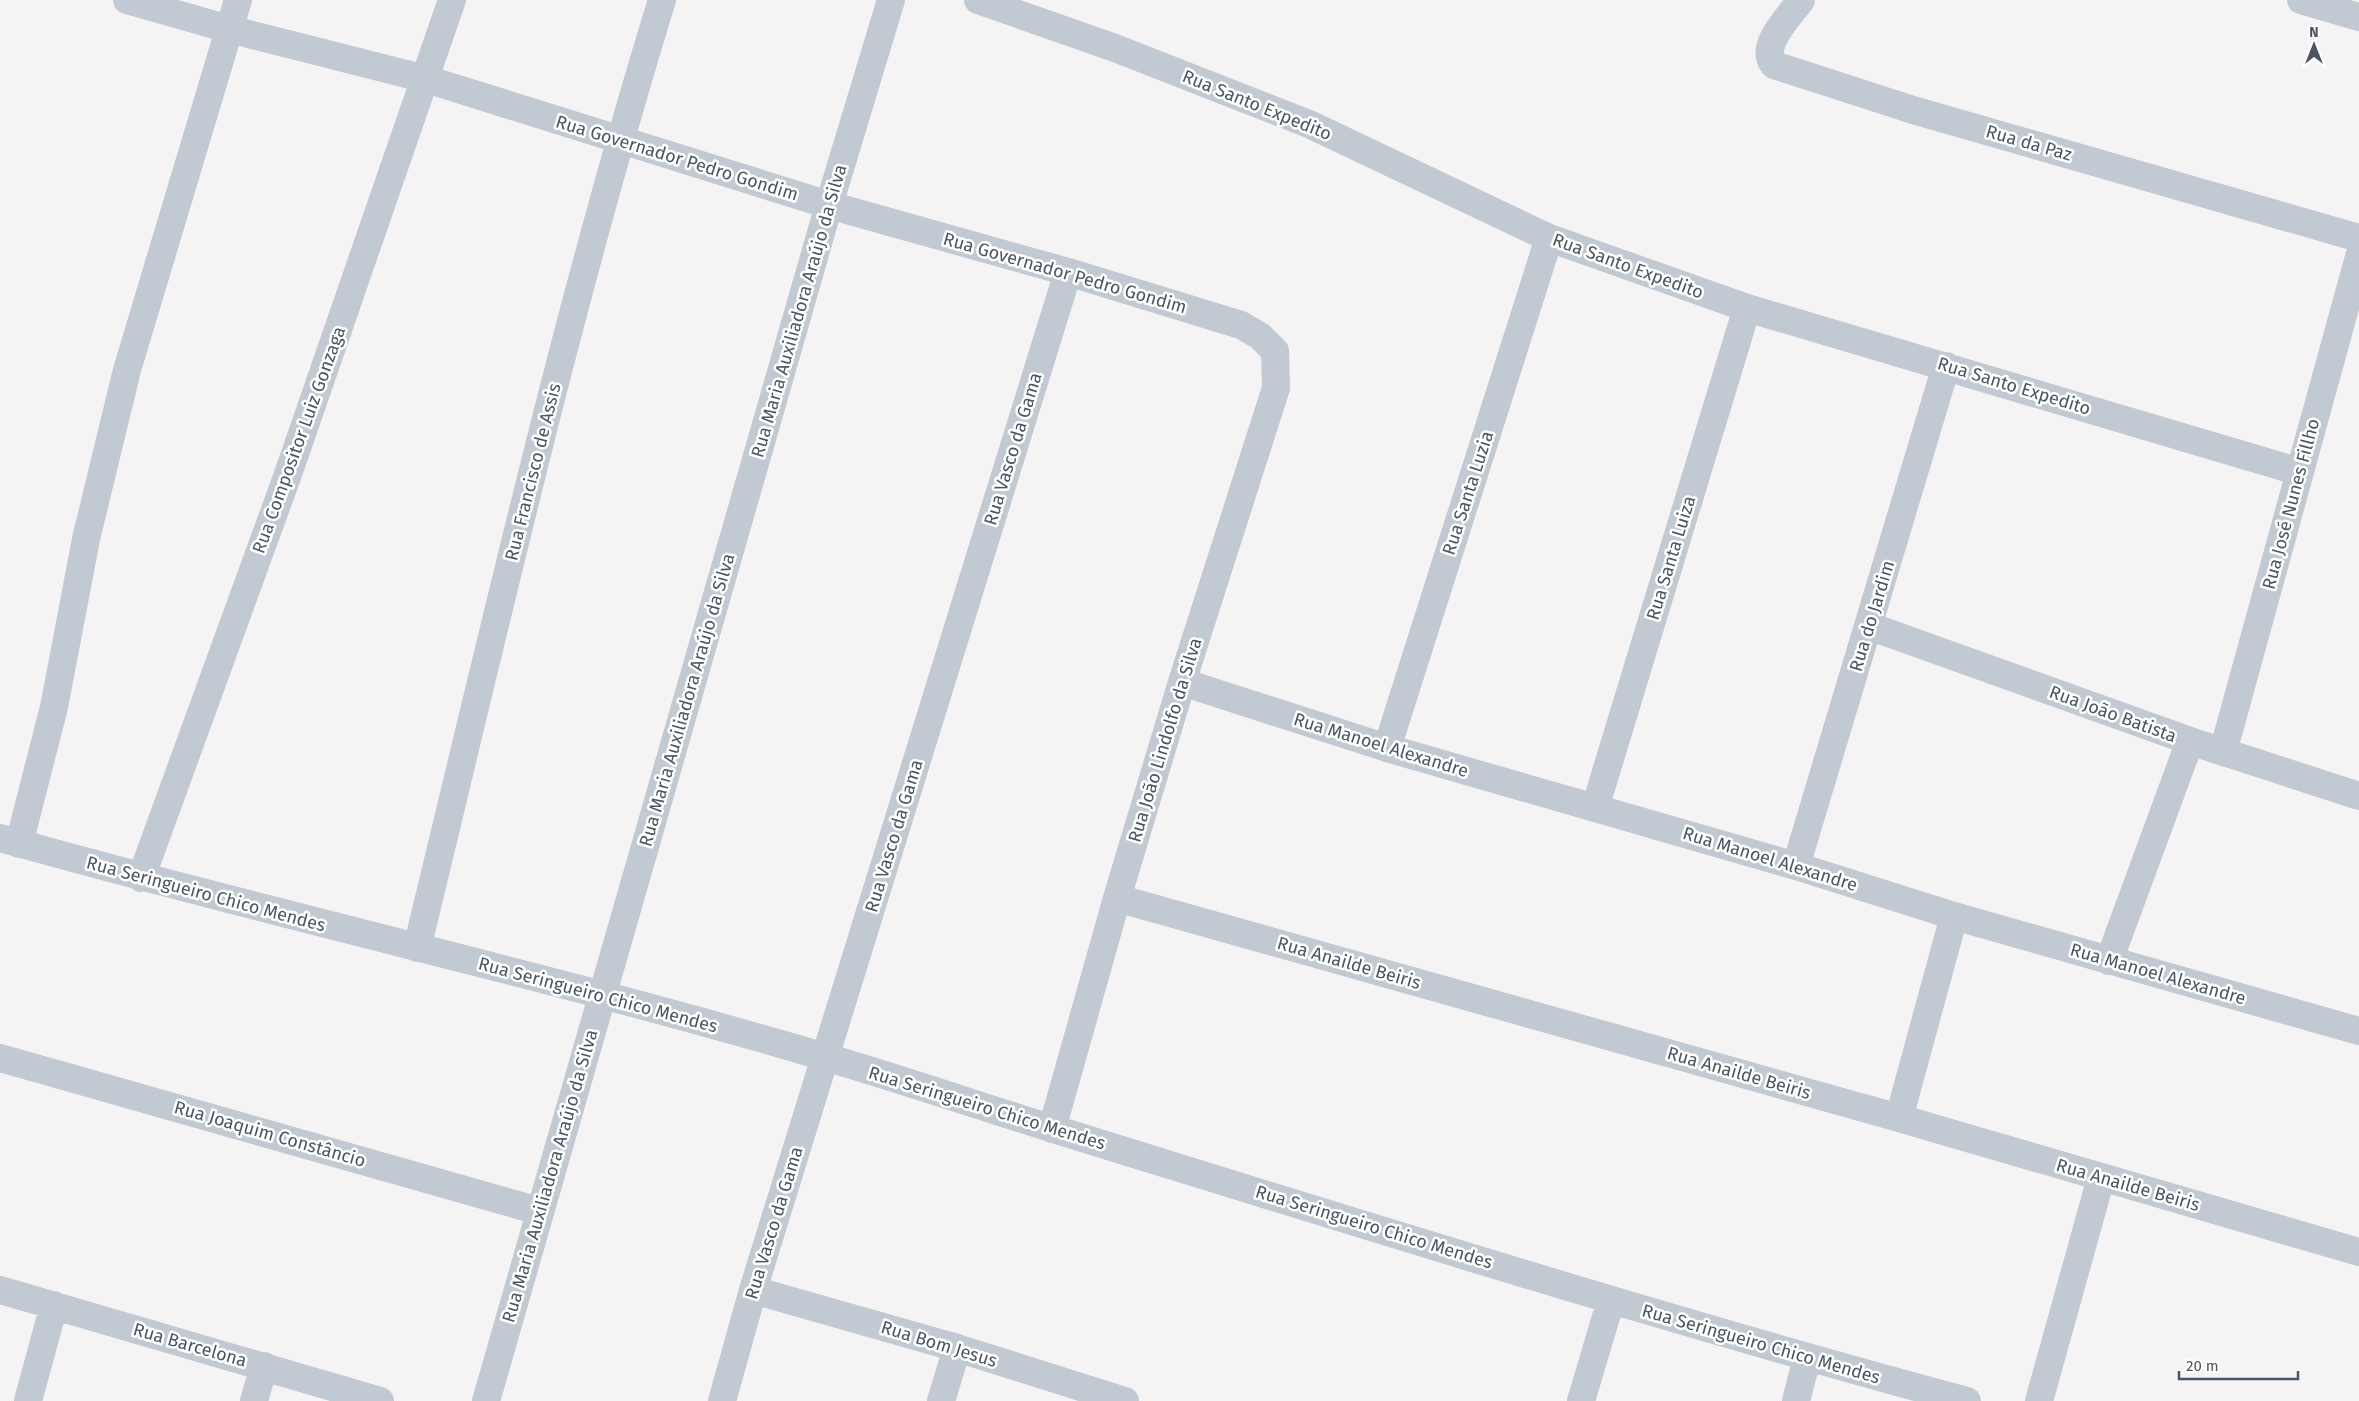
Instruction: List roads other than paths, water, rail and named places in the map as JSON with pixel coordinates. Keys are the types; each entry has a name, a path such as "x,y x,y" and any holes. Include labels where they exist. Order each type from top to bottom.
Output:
{"street":[{"name":"Rua Governador Pedro Gondim","path":"127,0 229,29 426,79 829,206 1068,272 1242,325 1260,336 1275,351"},
{"path":"9,841 54,707 86,539 127,370 238,0"},
{"name":"Rua Compositor Luiz Gonzaga","path":"141,878 287,477 452,0"},
{"name":"Rua Francisco de Assis","path":"417,948 531,477 619,140 662,0"},
{"name":"Rua Maria Auxiliadora Araújo da Silva","path":"486,1401 539,1211 890,0"},
{"name":"Rua Santo Expedito","path":"978,0 1115,48 1309,124 1549,238 1747,308 2300,472"},
{"name":"Rua da Paz","path":"1801,0 1771,42 1768,52 1770,61 1774,66 1913,110 2359,238"},
{"path":"2301,0 2359,17"},
{"name":"Rua Santa Luzia","path":"1386,748 1549,238"},
{"name":"Rua José Nunes Fillho","path":"2223,752 2359,257"},
{"name":"Rua Vasco da Gama","path":"722,1401 753,1290 1068,272"},
{"name":"Rua Santa Luiza","path":"1595,808 1747,308"},
{"name":"Rua João Lindolfo da Silva","path":"1052,1129 1117,898 1182,682 1276,388 1275,351"},
{"name":"Rua do Jardim","path":"1796,866 1946,366"},
{"name":"Rua João Batista","path":"1869,626 2190,741 2359,796"},
{"name":"Rua Manoel Alexandre","path":"1182,682 1386,748 1796,866 1954,916 2359,1031"},
{"path":"2109,960 2190,741"},
{"name":"Rua Seringueiro Chico Mendes","path":"9,841 141,878 603,995 825,1057 1052,1129 1611,1300 1807,1358 1966,1401"},
{"name":"Rua Anailde Beiris","path":"1117,898 1899,1118 2359,1252"},
{"path":"1899,1118 1954,916"},
{"name":"Rua Joaquim Constâncio","path":"0,1058 539,1211"},
{"path":"2039,1401 2101,1178"},
{"name":"Rua Barcelona","path":"0,1290 380,1401"},
{"name":"Rua Bom Jesus","path":"753,1290 957,1348 1124,1401"},
{"path":"1581,1401 1611,1300"},
{"path":"28,1401 54,1305"},
{"path":"941,1401 957,1348"},
{"path":"1796,1401 1807,1358"},
{"path":"254,1401 264,1366"}]}
